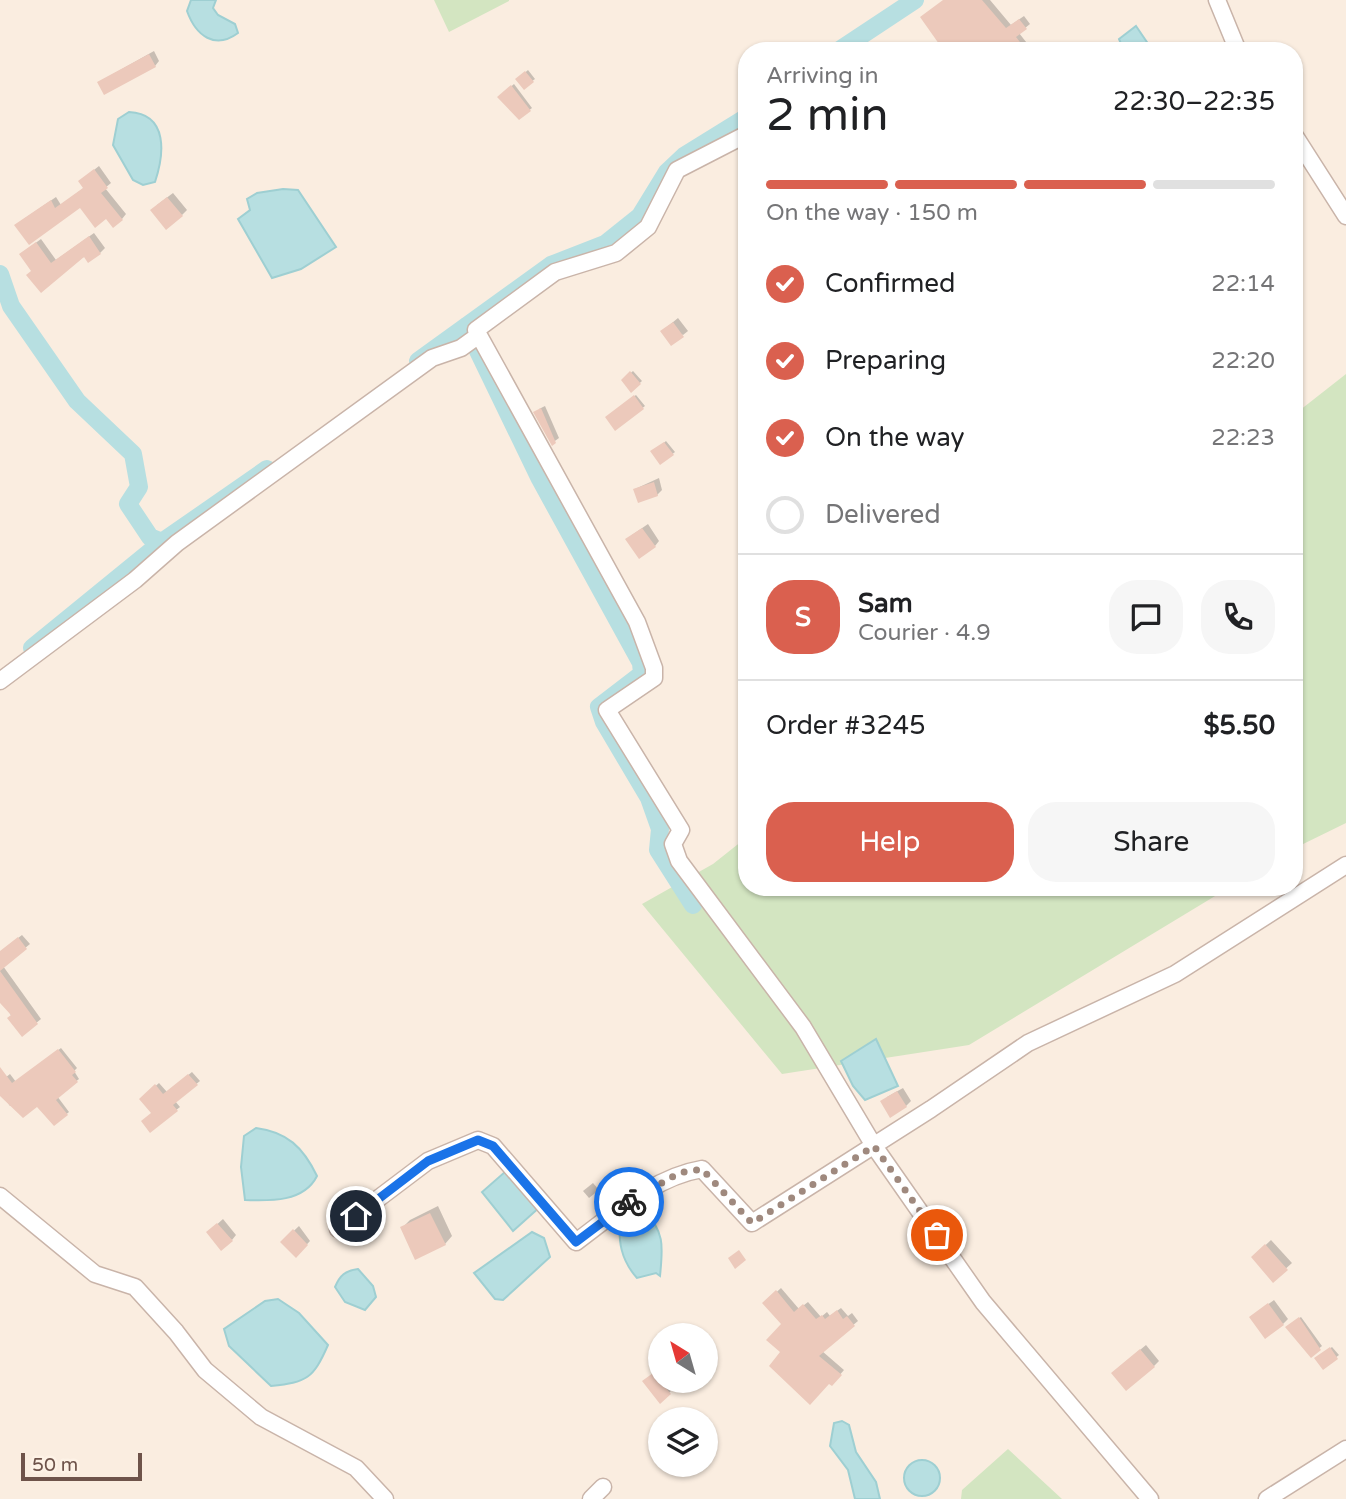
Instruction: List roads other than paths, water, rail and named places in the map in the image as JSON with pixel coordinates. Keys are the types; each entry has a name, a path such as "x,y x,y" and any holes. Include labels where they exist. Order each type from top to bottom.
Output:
{"street":[{"path":"1217,0 1234,42"},
{"path":"738,139 677,170 648,227 616,253 555,272 476,330 637,622 654,668 654,678 607,710 681,830 673,844 679,861 803,1027 874,1146 983,1302 1150,1499"},
{"path":"1303,149 1346,216"},
{"path":"0,681 135,580 177,543 432,358 461,348 479,335"},
{"path":"1303,892 1346,865"},
{"path":"338,1229 428,1161 478,1140 493,1146 576,1242 629,1202 679,1173 702,1169 752,1223 874,1146 1028,1043 1175,974 1297,896"},
{"path":"0,1196 94,1274 135,1287 176,1332 205,1370 261,1417 356,1468 385,1499"},
{"path":"1267,1499 1346,1449"}],"water":[{"path":"191,0 216,0 213,8 218,15 235,24 238,33 222,40 207,38 196,27 187,11"},
{"path":"1136,26 1147,42 1120,42 1119,39"},
{"path":"129,112 142,114 157,128 161,149 155,182 143,185 133,180 113,145 118,119"},
{"path":"298,190 336,247 301,269 272,278 238,219 250,210 247,199 257,193"},
{"path":"876,1039 898,1086 865,1100 853,1086 841,1061"},
{"path":"256,1128 277,1133 300,1149 317,1176 311,1185 286,1198 245,1200 241,1167 244,1136"},
{"path":"506,1171 541,1206 513,1231 482,1192"},
{"path":"643,1209 659,1232 661,1265 660,1276 656,1273 637,1278 627,1264 622,1250 620,1217 633,1210"},
{"path":"532,1232 544,1238 550,1257 503,1300 495,1299 474,1273"},
{"path":"358,1269 373,1286 376,1297 365,1310 345,1302 335,1287 344,1274"},
{"path":"278,1299 299,1313 328,1345 318,1365 307,1377 293,1383 271,1386 229,1346 224,1329 265,1301"},
{"path":"842,1421 849,1425 856,1452 876,1482 880,1499 855,1499 848,1470 830,1446 834,1423"},
{"path":"922,1460 935,1465 940,1478 935,1491 922,1496 909,1491 904,1478 909,1465"}],"waterway":[{"path":"852,42 915,0"},
{"path":"418,361 551,265 605,244 640,216 667,172 684,156 738,123"},
{"path":"0,274 11,306 77,401 133,454 139,487 128,504 150,537 162,542 267,469"},
{"path":"466,326 540,479 641,663 642,674 599,707 604,722 649,798 660,829 658,850 693,905"},
{"path":"32,648 162,542"}]}
